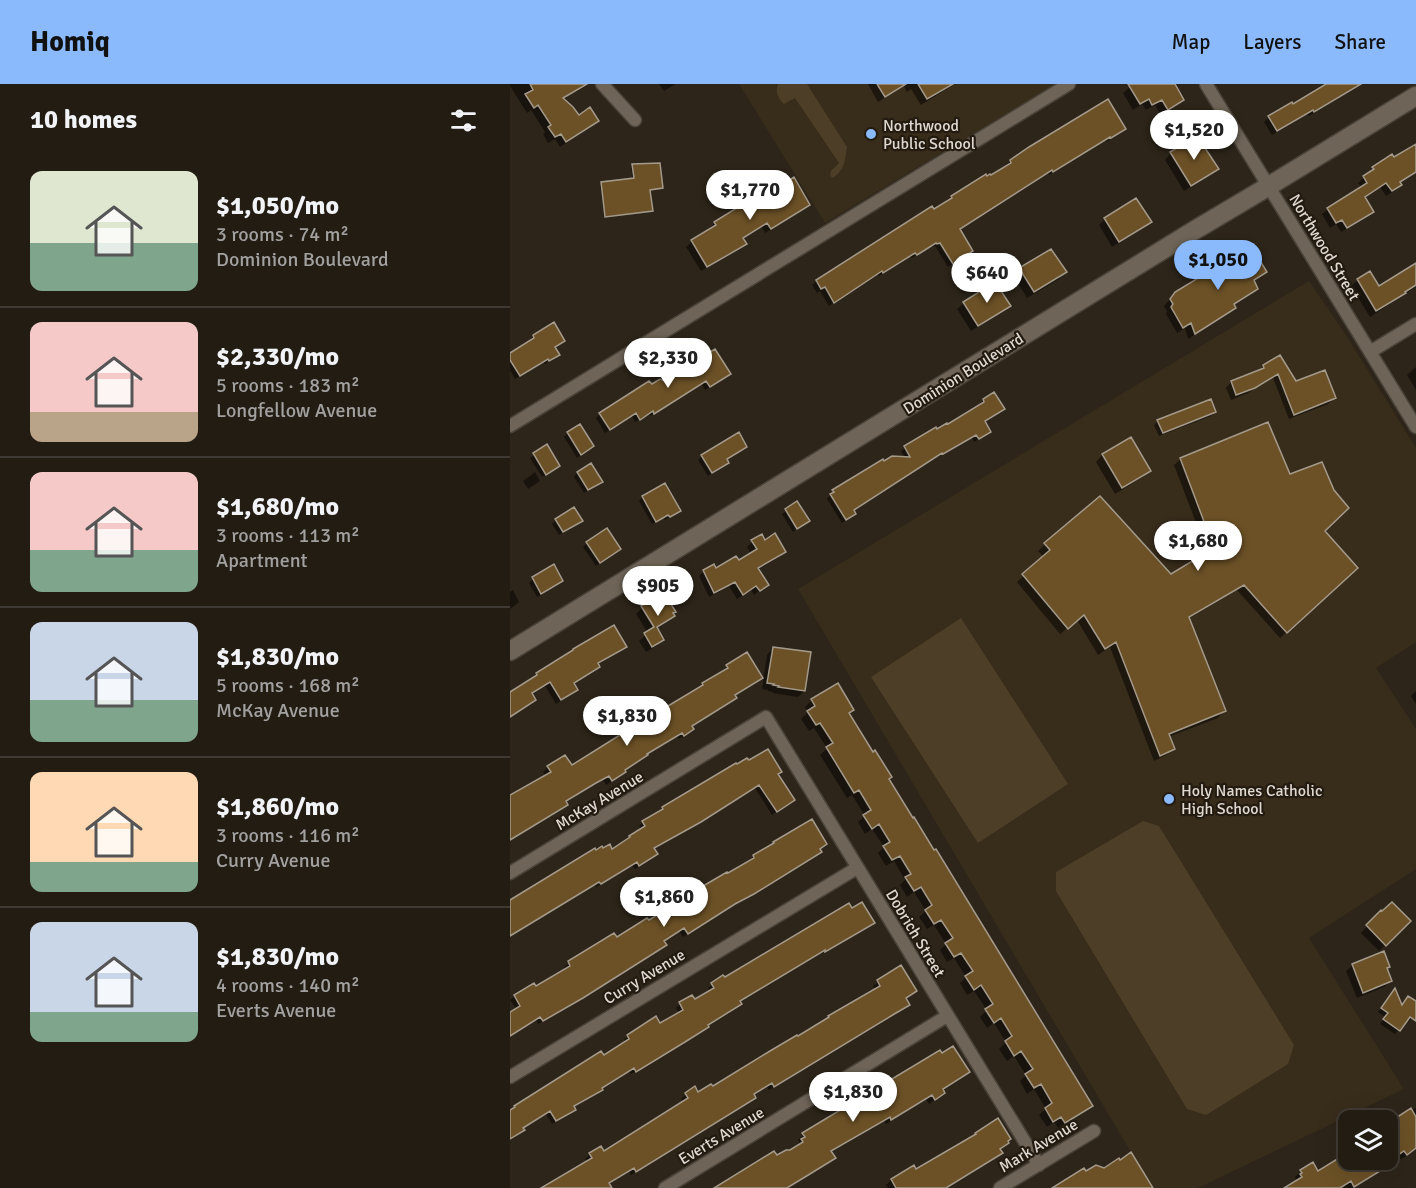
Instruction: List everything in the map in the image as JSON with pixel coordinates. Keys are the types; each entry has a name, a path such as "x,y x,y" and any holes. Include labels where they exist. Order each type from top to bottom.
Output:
{"street":[{"path":"602,84 635,120"},
{"path":"510,426 1069,84"},
{"name":"Northwood Street","path":"1206,84 1416,427"},
{"name":"Dominion Boulevard","path":"510,651 1416,96"},
{"path":"1370,352 1416,324"},
{"name":"Dobrich Street","path":"766,717 1039,1165"},
{"name":"McKay Avenue","path":"510,873 766,717"},
{"name":"Curry Avenue","path":"510,1077 857,868"},
{"name":"Everts Avenue","path":"665,1188 947,1016"},
{"name":"Mark Avenue","path":"1000,1188 1094,1131"}],"shaded area":[{"name":"Northwood Public School","path":"739,84 1056,84 825,223"},
{"path":"778,84 807,84 847,147 842,169 832,178 831,171 839,163 795,98 784,104 780,100 777,92"},
{"name":"Holy Names Catholic High School","path":"1309,281 1346,335 1416,448 1416,642 1376,668 1416,729 1416,869 1309,938 1404,1089 1360,1110 1338,1110 1338,1121 1198,1188 1152,1188 798,589"},
{"path":"961,618 1068,784 978,843 871,677"},
{"path":"1143,821 1159,826 1294,1045 1288,1064 1206,1115 1187,1109 1056,891 1056,872"}],"building":[{"path":"530,84 587,84 563,98 579,115 590,107 599,121 566,142 561,134 555,137 548,127 551,125 538,105 534,108 525,94 533,90"},
{"path":"877,84 906,84 885,97"},
{"path":"918,84 953,84 927,99"},
{"path":"1128,84 1175,84 1184,100 1168,110 1162,100 1152,105 1149,99 1140,104"},
{"path":"1326,84 1361,84 1277,131 1268,116"},
{"path":"1108,99 1126,129 1053,172 1052,170 960,229 973,251 953,264 940,243 936,243 883,273 882,271 834,303 825,287 821,289 816,280 932,206 934,209 986,174 991,175 1011,163 1010,160 1029,147"},
{"path":"1197,136 1219,169 1191,186 1170,152"},
{"path":"1416,144 1416,172 1400,182 1402,185 1392,191 1386,183 1365,197 1374,212 1347,228 1342,220 1336,223 1327,208 1367,183 1363,176 1374,169 1372,167 1392,154 1394,157"},
{"path":"660,163 663,188 650,190 653,211 605,217 601,182 634,178 632,164"},
{"path":"794,177 810,205 771,229 767,223 743,238 747,244 707,267 691,240 716,225 714,222 764,191 766,194"},
{"path":"1136,198 1152,222 1119,242 1104,218"},
{"path":"1251,246 1267,272 1254,280 1258,289 1234,304 1236,308 1195,334 1191,323 1183,328 1171,307 1173,304 1170,299 1175,292"},
{"path":"1051,249 1067,272 1034,292 1019,268"},
{"path":"1416,263 1416,285 1376,311 1357,279 1370,271 1379,286"},
{"path":"995,282 1011,306 978,326 963,302"},
{"path":"554,322 565,341 555,347 560,355 549,361 548,359 520,376 510,360 510,353"},
{"path":"715,349 731,374 710,387 706,381 654,414 653,411 640,420 636,413 610,430 599,413 649,381 652,384 660,379 667,382 669,374 678,368 676,365 703,351 705,355"},
{"path":"1280,355 1296,381 1325,370 1336,398 1294,415 1278,374 1255,388 1236,395 1231,381 1264,368 1263,365"},
{"path":"994,392 1005,409 985,421 991,432 979,439 976,435 942,453 854,510 856,514 846,520 830,494 834,492 832,490 883,459 884,461 892,456 910,457 904,446 936,427 937,429 948,424 984,402 983,399"},
{"path":"1211,399 1216,412 1163,433 1157,420"},
{"path":"1268,422 1290,474 1322,462 1334,490 1349,508 1325,531 1358,568 1287,633 1244,585 1189,617 1226,711 1169,734 1175,749 1160,756 1116,642 1105,649 1084,615 1068,629 1022,574 1050,550 1044,543 1100,496 1171,574 1214,548 1180,458"},
{"path":"580,424 594,446 581,455 567,432"},
{"path":"739,432 747,447 727,459 729,463 712,473 701,455"},
{"path":"1131,437 1151,471 1122,488 1102,454"},
{"path":"547,444 560,466 546,475 533,453"},
{"path":"591,463 603,482 588,490 577,472"},
{"path":"665,483 681,511 656,522 642,496"},
{"path":"797,501 810,521 797,529 785,509"},
{"path":"574,507 583,521 563,532 555,519"},
{"path":"607,528 621,549 600,563 586,542"},
{"path":"775,533 786,552 758,568 769,585 760,591 756,586 743,595 735,582 714,593 703,570 714,564 716,568 736,556 739,560 757,549 751,540 762,534 765,540"},
{"path":"554,564 563,581 541,594 532,577"},
{"path":"664,593 676,612 673,613 675,616 657,627 664,640 652,647 644,633 654,627 641,606"},
{"path":"614,625 627,647 598,663 600,667 574,683 578,690 561,700 550,682 532,693 536,700 510,717 510,692 573,649"},
{"path":"773,647 811,652 805,691 767,683"},
{"path":"747,652 763,678 735,695 737,698 692,726 694,729 684,736 682,733 647,754 612,781 609,776 596,783 566,801 568,805 510,840 510,795 551,772 547,766 565,755 572,765 703,685 702,683 728,668 726,665"},
{"path":"838,683 854,710 849,713 873,752 875,750 892,777 889,779 934,850 936,849 1093,1106 1065,1123 1061,1117 1053,1122 1045,1108 1052,1103 1041,1084 1034,1088 1025,1074 1033,1069 1021,1051 1014,1056 1005,1041 1012,1036 1001,1018 994,1023 985,1009 993,1004 981,985 974,990 965,976 973,971 961,953 954,957 945,943 953,938 941,920 934,924 925,910 932,905 921,887 914,891 905,877 911,874 900,856 892,860 883,846 890,842 879,824 872,829 863,815 871,810 859,790 854,793 826,747 833,743 820,723 816,725 807,711 815,706 811,699"},
{"path":"768,749 782,772 778,774 795,800 777,812 759,785 701,822 654,848 658,854 639,866 637,862 601,884 599,882 510,936 510,900 595,848 596,850 610,844 612,849 645,826 642,821 663,809 662,807 736,763 747,758 749,760"},
{"path":"812,819 827,844 820,849 822,852 688,934 684,928 664,941 667,945 583,998 543,1021 540,1017 510,1036 510,1012 520,1006 514,995 534,983 536,986 570,966 568,961 614,933 617,937 647,918 649,920 686,896 754,858 753,855"},
{"path":"862,902 875,923 740,1001 742,1004 708,1025 709,1027 636,1072 634,1068 602,1088 603,1090 574,1106 576,1110 556,1121 550,1111 510,1139 510,1110 514,1106 601,1051 604,1055 629,1039 627,1035 656,1016 660,1023 683,1010 679,1002 692,995 695,999 714,988 711,983 723,975 725,977 849,903 852,908"},
{"path":"1392,902 1411,921 1386,946 1366,925"},
{"path":"1384,951 1392,981 1363,993 1352,964"},
{"path":"901,965 917,991 906,998 910,1005 774,1087 772,1083 754,1094 756,1098 636,1172 634,1168 609,1183 612,1188 541,1188 592,1158 589,1153 601,1146 604,1151 688,1098 685,1093 695,1086 698,1092 711,1084 713,1086 880,986 877,980"},
{"path":"1395,988 1402,1005 1408,996 1416,1001 1416,1021 1410,1017 1400,1031 1383,1019 1388,1013 1381,1008"},
{"path":"953,1046 970,1072 943,1089 945,1093 935,1100 932,1095 891,1120 890,1117 831,1151 836,1158 787,1188 714,1188 774,1151 777,1155 790,1150 803,1142 801,1139 805,1137 802,1133 940,1050 942,1053"},
{"path":"1411,1108 1416,1117 1416,1148 1407,1155 1404,1151 1398,1155 1398,1116"},
{"path":"998,1118 1011,1139 1000,1149 1003,1153 946,1188 896,1188 891,1179 914,1165 916,1169 976,1134"},
{"path":"1131,1152 1153,1188 1052,1188 1084,1168 1086,1171 1096,1165 1104,1168"},
{"path":"1338,1159 1338,1170 1382,1170 1354,1187 1351,1181 1340,1188 1284,1188 1302,1177 1300,1170 1313,1162 1318,1171"}],"place":[{"name":"Northwood Public School","path":"871,134"},
{"name":"Holy Names Catholic High School","path":"1169,799"}]}
